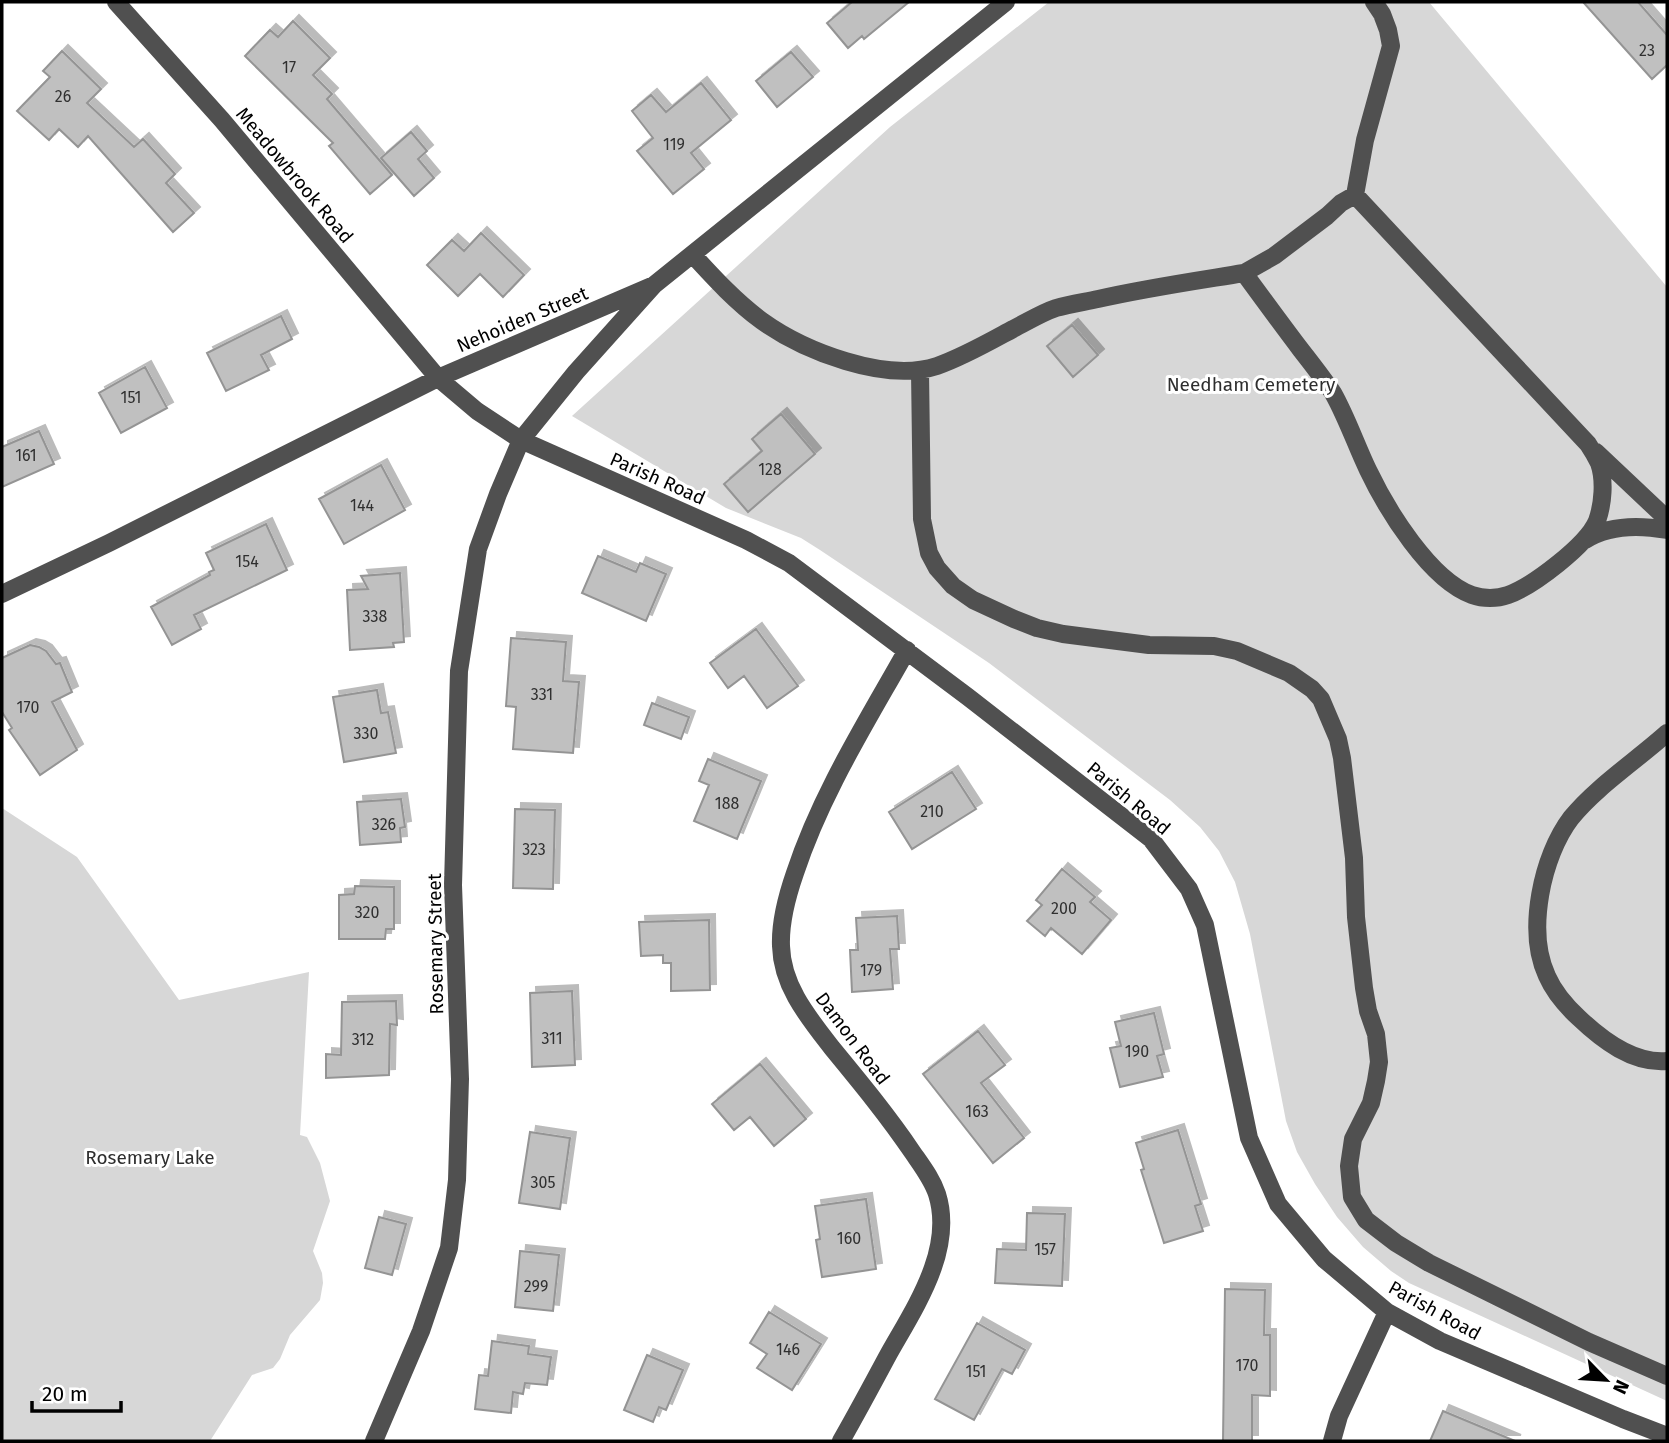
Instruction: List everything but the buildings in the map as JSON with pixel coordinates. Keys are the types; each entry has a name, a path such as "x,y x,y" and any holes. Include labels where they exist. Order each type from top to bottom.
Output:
{"street":[{"name":"Meadowbrook Road","path":"116,2 222,120 438,378"},
{"name":"Nehoiden Street","path":"2,594 438,378 654,285 1006,2"},
{"path":"693,255 717,282 763,321 819,352 886,371 920,371 954,360 1056,308 1128,292 1244,273 1273,256 1355,195 1365,140 1391,46 1382,14 1374,2"},
{"path":"1355,195 1588,444 1667,519"},
{"path":"1244,273 1331,390 1344,413 1367,469 1389,509 1434,569 1450,583 1473,596 1499,597 1520,590 1562,561 1592,530 1600,508 1603,484 1599,464 1588,444"},
{"name":"Rosemary Street","path":"374,1441 421,1331 449,1248 457,1180 460,1079 453,885 460,671 478,549 521,440 576,372 654,285"},
{"path":"920,371 922,519 929,553 937,568 953,586 973,600 1014,619 1063,634 1149,645 1214,646 1237,650 1289,673 1321,699 1338,739 1342,758 1354,858 1356,917 1364,988 1376,1034 1376,1081 1371,1103 1353,1139 1349,1166 1352,1197 1366,1220 1429,1263 1590,1342 1667,1376"},
{"name":"Parish Road","path":"438,378 477,411 521,440 767,550 789,563 1152,839 1189,889 1205,925 1249,1138 1278,1204 1324,1258 1387,1312 1440,1341 1667,1436"},
{"path":"1577,547 1599,532 1613,528 1667,530"},
{"name":"Damon Road","path":"841,1441 927,1282 936,1258 940,1209 936,1192 927,1174 896,1128 804,1012 790,987 783,965 781,929 786,901 801,853 826,793 906,650"},
{"path":"1667,733 1587,801 1570,819 1547,864 1538,912 1542,963 1567,1007 1596,1035 1628,1054 1645,1060 1667,1061"},
{"path":"1332,1441 1339,1416 1387,1312"}],"green space":[{"name":"Needham Cemetery","path":"1049,2 1429,2 1667,287 1667,1401 1409,1283 1363,1247 1337,1217 1297,1152 1286,1121 1250,934 1235,882 1219,851 1200,827 1170,800 989,663 820,550 801,538 726,508 572,416 890,127"},
{"name":"Rosemary Lake","path":"2,808 77,857 179,1000 309,972 300,1135 307,1137 320,1163 330,1201 313,1251 322,1273 320,1300 290,1335 280,1359 273,1368 252,1375 210,1441 2,1441"}]}
